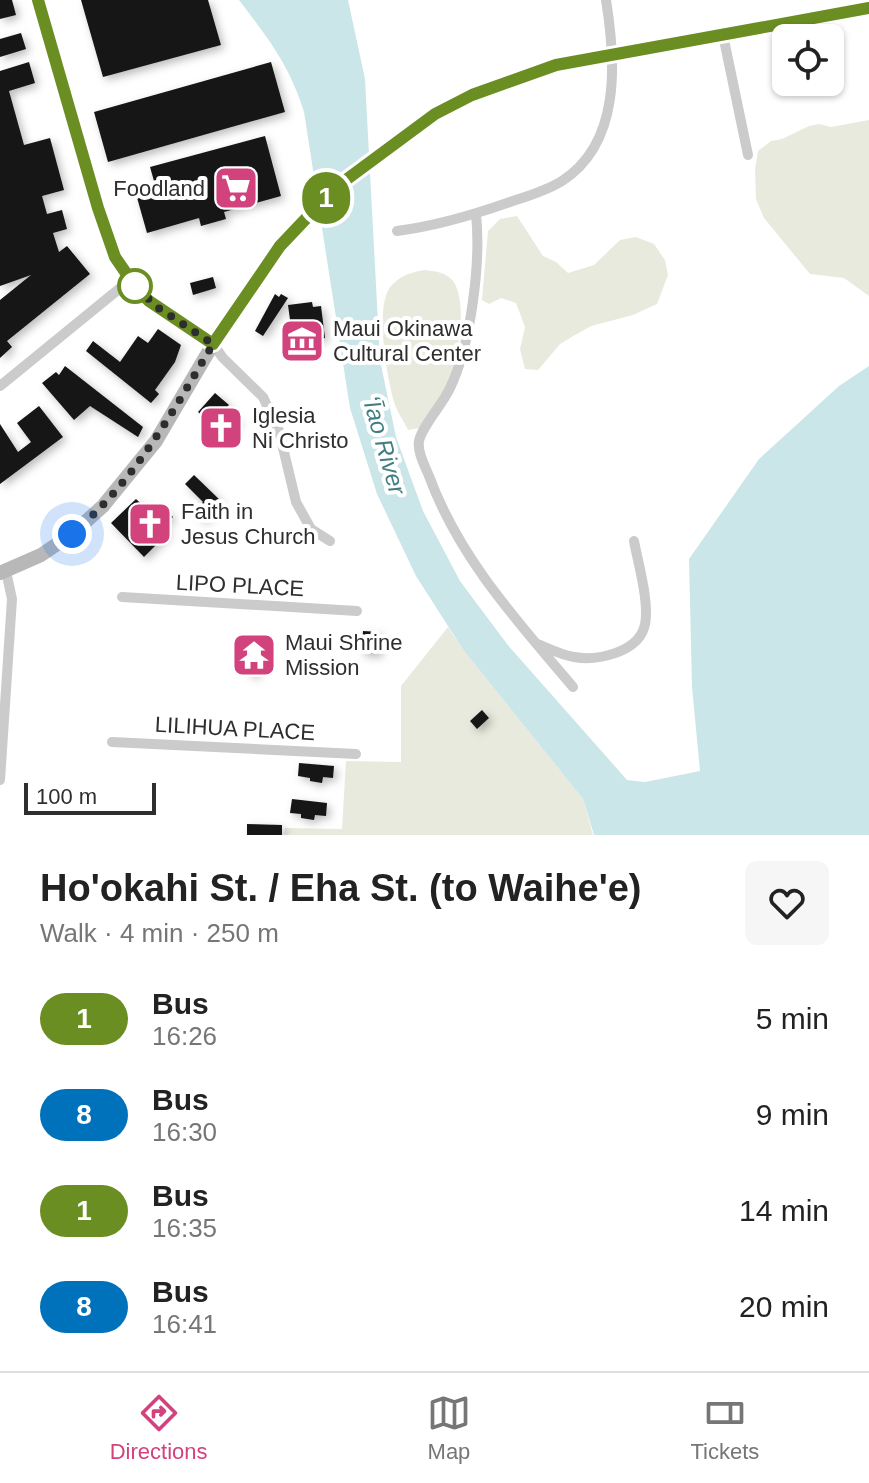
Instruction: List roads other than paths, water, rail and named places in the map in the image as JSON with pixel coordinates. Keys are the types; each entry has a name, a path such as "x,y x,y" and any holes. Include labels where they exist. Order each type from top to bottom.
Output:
{"street":[{"path":"38,0 109,243 130,280 157,307 213,344 223,358 255,387 279,431 296,502 311,529 330,541"},
{"path":"397,231 432,227 553,186 573,173 590,155 602,134 609,111 610,53 606,0"},
{"path":"0,780 12,599 3,572 41,555 72,534 103,506 156,441 213,344 268,263 335,188 435,114 472,95 556,65 869,8"},
{"path":"723,35 748,155"},
{"path":"476,214 478,237 467,341 450,388 422,434 419,449 455,534 480,573 573,687"},
{"path":"0,386 130,280"},
{"path":"536,644 564,655 592,658 610,654 636,641 644,629 646,614 634,541"},
{"name":"LIPO PLACE","path":"122,597 357,611"},
{"name":"LILIHUA PLACE","path":"112,742 356,754"}],"water":[{"name":"ʻĪao River","path":"239,0 348,0 365,79 380,360 396,437 423,511 460,581 507,644 627,780 645,782 700,771 692,687 689,559 759,459 839,386 869,366 869,835 594,835 583,799 464,651 416,576 377,494 350,408 304,112 285,66"}],"place":[{"name":"Foodland","path":"236,188"},
{"name":"Maui Okinawa Cultural Center","path":"302,341"},
{"name":"Iglesia Ni Christo","path":"221,428"},
{"name":"Faith in Jesus Church","path":"150,524"},
{"name":"Maui Shrine Mission","path":"254,655"}]}
